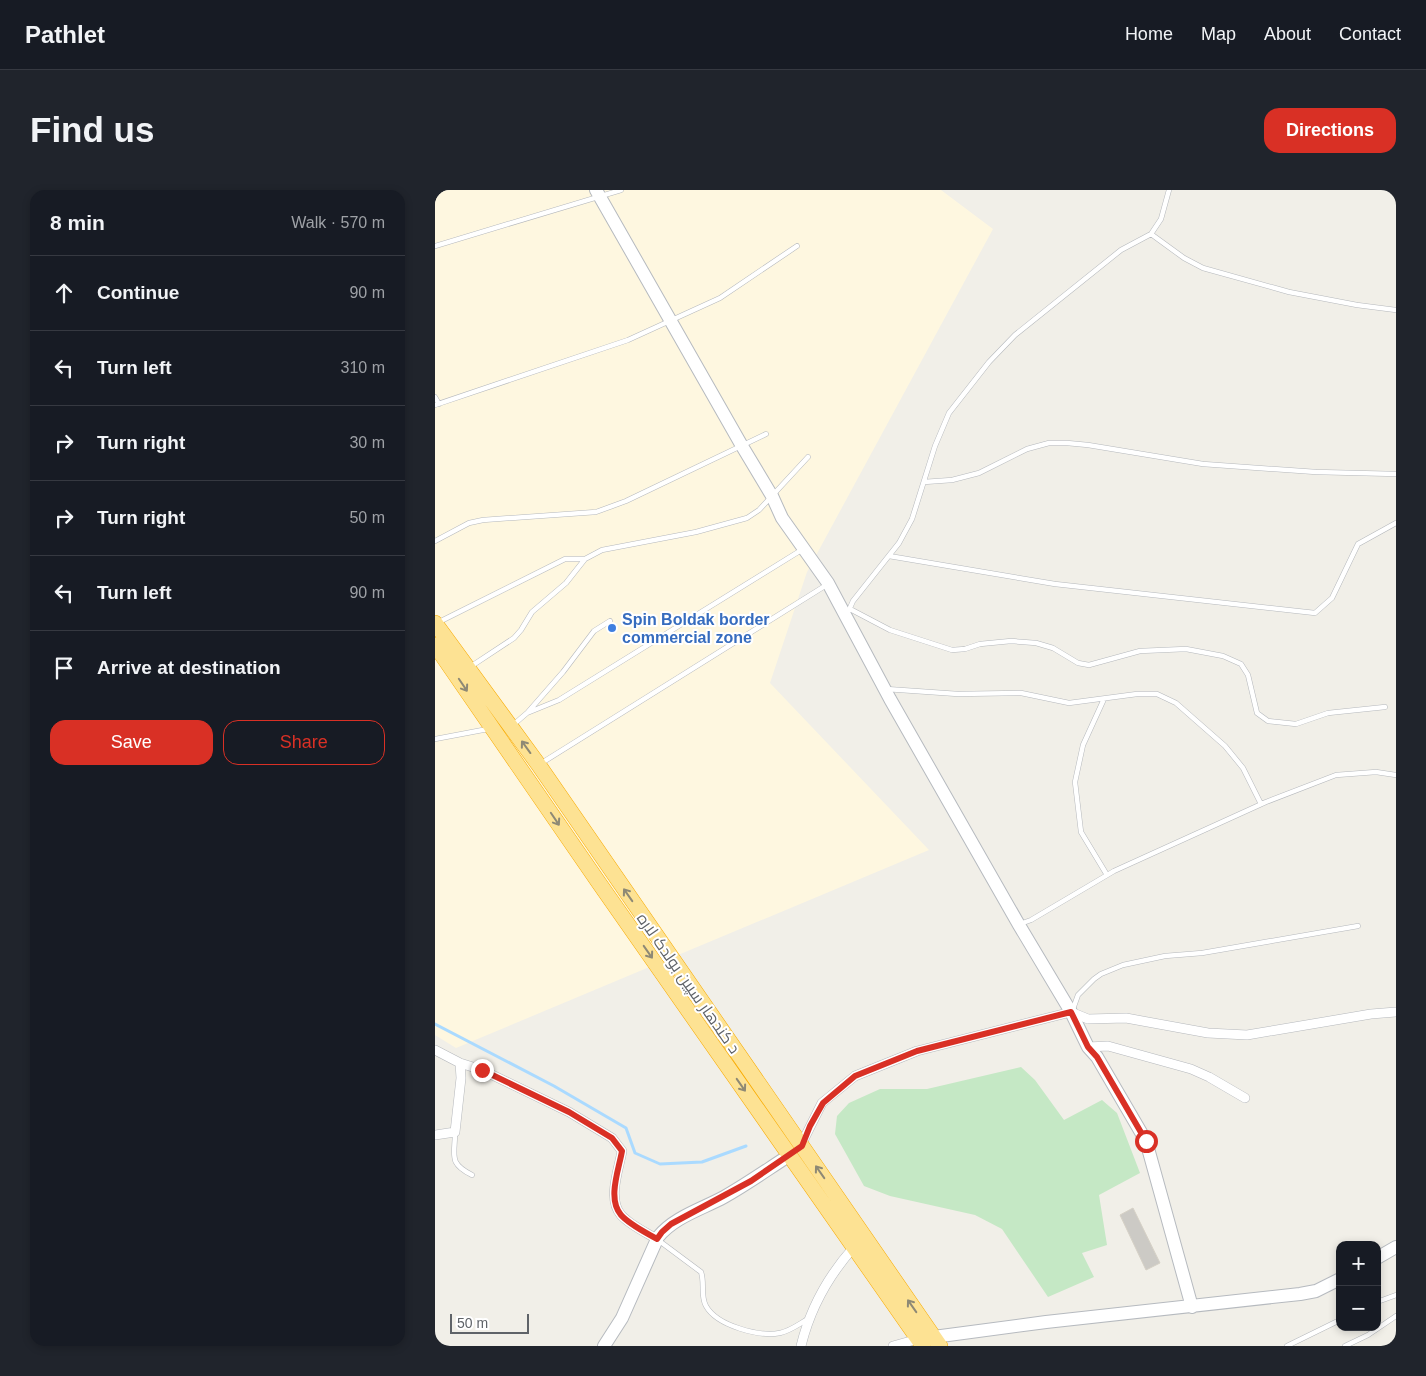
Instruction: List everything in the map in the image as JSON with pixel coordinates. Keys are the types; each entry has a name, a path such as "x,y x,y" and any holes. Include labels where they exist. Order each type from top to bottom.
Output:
{"highway":[{"name":"د کندهار سپین بولدک لاره","path":"435,623 538,764 796,1151 855,1247 929,1342"},
{"name":"د کندهار سپین بولدک لاره","path":"435,645 492,728 796,1151 929,1342"}],"street":[{"path":"598,193 772,496 782,518 847,612 885,689 1019,925 1071,1012 1088,1047 1097,1057 1146,1141 1192,1307"},
{"path":"603,1346 622,1318 657,1239 662,1232 671,1224 743,1186 796,1151 823,1103 855,1076 917,1051 1071,1012 1088,1019 1127,1018 1208,1033 1247,1034 1371,1014 1396,1012"},
{"path":"1088,1047 1108,1046 1191,1069 1245,1098"},
{"path":"435,1050 461,1063 482,1070 569,1112 612,1138 622,1151 615,1187 615,1203 620,1214 657,1239"},
{"path":"435,1135 455,1132 461,1063"},
{"path":"801,1346 811,1317 830,1276 855,1247"},
{"path":"1381,1256 1396,1247"},
{"path":"893,1346 929,1342 1046,1322 1300,1294 1316,1291 1336,1281"}],"lane":[{"path":"435,246 598,193 621,190"},
{"path":"1169,190 1161,219 1151,234 1121,250 1015,335 989,362 949,413 935,446 912,519 899,543 853,601 847,612 890,630 952,650 965,649 980,644 1036,643 1053,648 1079,662 1089,665 1140,651 1186,649 1223,656 1241,664 1248,675 1257,713 1267,721 1296,724 1327,713 1385,707"},
{"path":"1151,234 1184,258 1203,268 1289,292 1357,305 1396,310"},
{"path":"435,397 437,405 628,340 720,298 797,246"},
{"path":"435,541 469,523 483,520 596,512 626,502 766,434"},
{"path":"924,482 952,480 979,473 1027,449 1049,443 1074,444 1203,464 1316,472 1396,474"},
{"path":"435,623 565,559 585,559 603,550 696,532 747,518 759,510 807,457"},
{"path":"889,556 1055,584 1315,613 1332,598 1357,544 1396,523"},
{"path":"435,739 510,725 527,713 559,700 804,549"},
{"path":"468,668 514,638 532,612 567,583 585,559"},
{"path":"538,764 828,583"},
{"path":"527,713 563,672 594,631 610,621"},
{"path":"885,689 958,694 1021,693 1069,703 1137,694 1157,694 1176,703 1225,746 1243,768 1261,804"},
{"path":"1104,699 1083,745 1075,782 1081,832 1107,875"},
{"path":"1019,925 1031,920 1107,875 1261,804 1336,775 1376,772 1396,775"},
{"path":"1071,1012 1078,995 1087,985 1101,974 1123,965 1165,956 1203,953 1357,926"},
{"path":"455,1132 455,1161 459,1169 472,1175"},
{"path":"657,1239 701,1272 705,1304 709,1311 725,1323 771,1334 789,1330 811,1317"},
{"path":"1381,1301 1396,1295"},
{"path":"1345,1346 1368,1335 1396,1316"},
{"path":"1287,1346 1336,1322"}],"shaded area":[{"name":"Spin Boldak border commercial zone","path":"435,190 941,190 993,229 807,572 770,683 929,850 456,1048 435,1035"}],"green space":[{"path":"1021,1067 1035,1080 1064,1120 1102,1100 1117,1113 1140,1173 1099,1195 1107,1245 1082,1253 1094,1277 1048,1297 1002,1229 975,1215 890,1196 864,1186 835,1134 837,1116 849,1103 880,1089 927,1089"}],"building":[{"path":"1133,1208 1160,1263 1146,1270 1120,1215"}],"waterway":[{"path":"435,1024 554,1086 626,1128 635,1153 660,1164 702,1162 746,1146"}],"place":[{"name":"Spin Boldak border commercial zone","path":"612,628"}],"route":[{"path":"482,1070 569,1112 612,1138 622,1151 615,1187 615,1203 620,1214 657,1239 665,1228 671,1224 751,1181 802,1146 810,1126 823,1103 855,1076 917,1051 1071,1012 1088,1047 1097,1057 1146,1141"}]}
